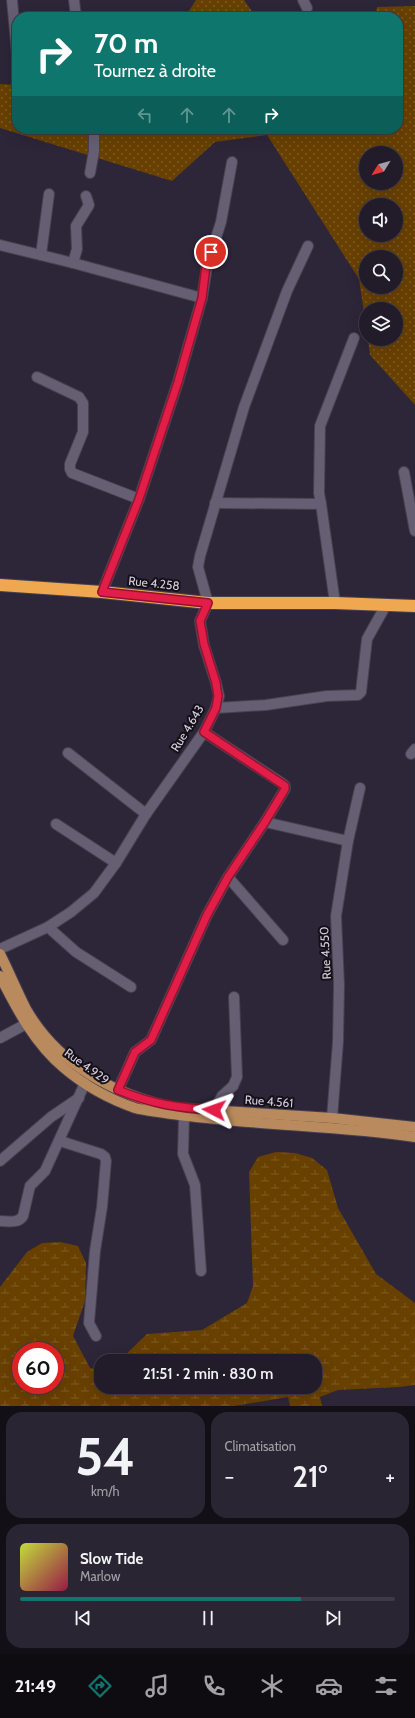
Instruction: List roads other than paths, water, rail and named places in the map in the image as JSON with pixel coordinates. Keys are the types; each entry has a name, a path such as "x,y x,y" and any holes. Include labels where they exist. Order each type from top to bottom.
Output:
{"highway":[{"name":"Rue 4.258","path":"0,585 102,592 208,603"},
{"path":"208,603 335,603 415,606"}],"main road":[{"name":"Rue 4.561","path":"0,954 27,1010 52,1043 78,1067 118,1090 155,1103 177,1108 332,1118 415,1127"},
{"name":"Rue 4.929","path":"0,976 26,1024 44,1048 63,1067 85,1083 117,1101 136,1108 184,1116 370,1130 415,1137"}],"street":[{"path":"12,0 13,12"},
{"path":"74,0 75,12"},
{"path":"90,173 94,150 94,134"},
{"path":"102,592 139,499 178,382 202,298 206,266 222,217 232,162"},
{"path":"41,255 49,194"},
{"path":"73,262 77,249 76,226 89,205 86,196"},
{"path":"0,245 73,262 202,298"},
{"path":"208,603 198,567 215,503 244,407 287,291 308,246"},
{"path":"335,603 319,493 320,426 327,404 354,338"},
{"path":"37,377 79,397 83,403 83,432 70,464 72,474 139,499"},
{"path":"404,472 415,531"},
{"path":"215,503 321,504"},
{"name":"Rue 4.643","path":"0,949 48,927 71,912 94,893 116,863 146,814 204,732 216,708 218,696 216,683 207,658 200,621 208,603"},
{"path":"216,708 266,705 327,696 358,695 361,692 367,639 386,605"},
{"path":"118,1090 135,1052 151,1040 207,915 228,877 285,789 285,786 204,732"},
{"path":"68,753 146,814"},
{"name":"Rue 4.550","path":"332,1118 338,1042 339,985 336,916 348,841 360,788"},
{"path":"265,822 348,841"},
{"path":"56,824 116,863"},
{"path":"228,877 283,940"},
{"path":"48,927 76,952 131,987"},
{"path":"214,1110 222,1096 232,1086 236,1077 234,997"},
{"path":"0,1038 26,1024"},
{"path":"0,1221 20,1220 23,1216 30,1186 45,1171 60,1141 85,1083"},
{"path":"0,1161 50,1117 79,1098"},
{"path":"184,1116 183,1154 195,1185 201,1271"},
{"path":"60,1141 101,1154 105,1157 106,1161 88,1323 96,1336"}]}
